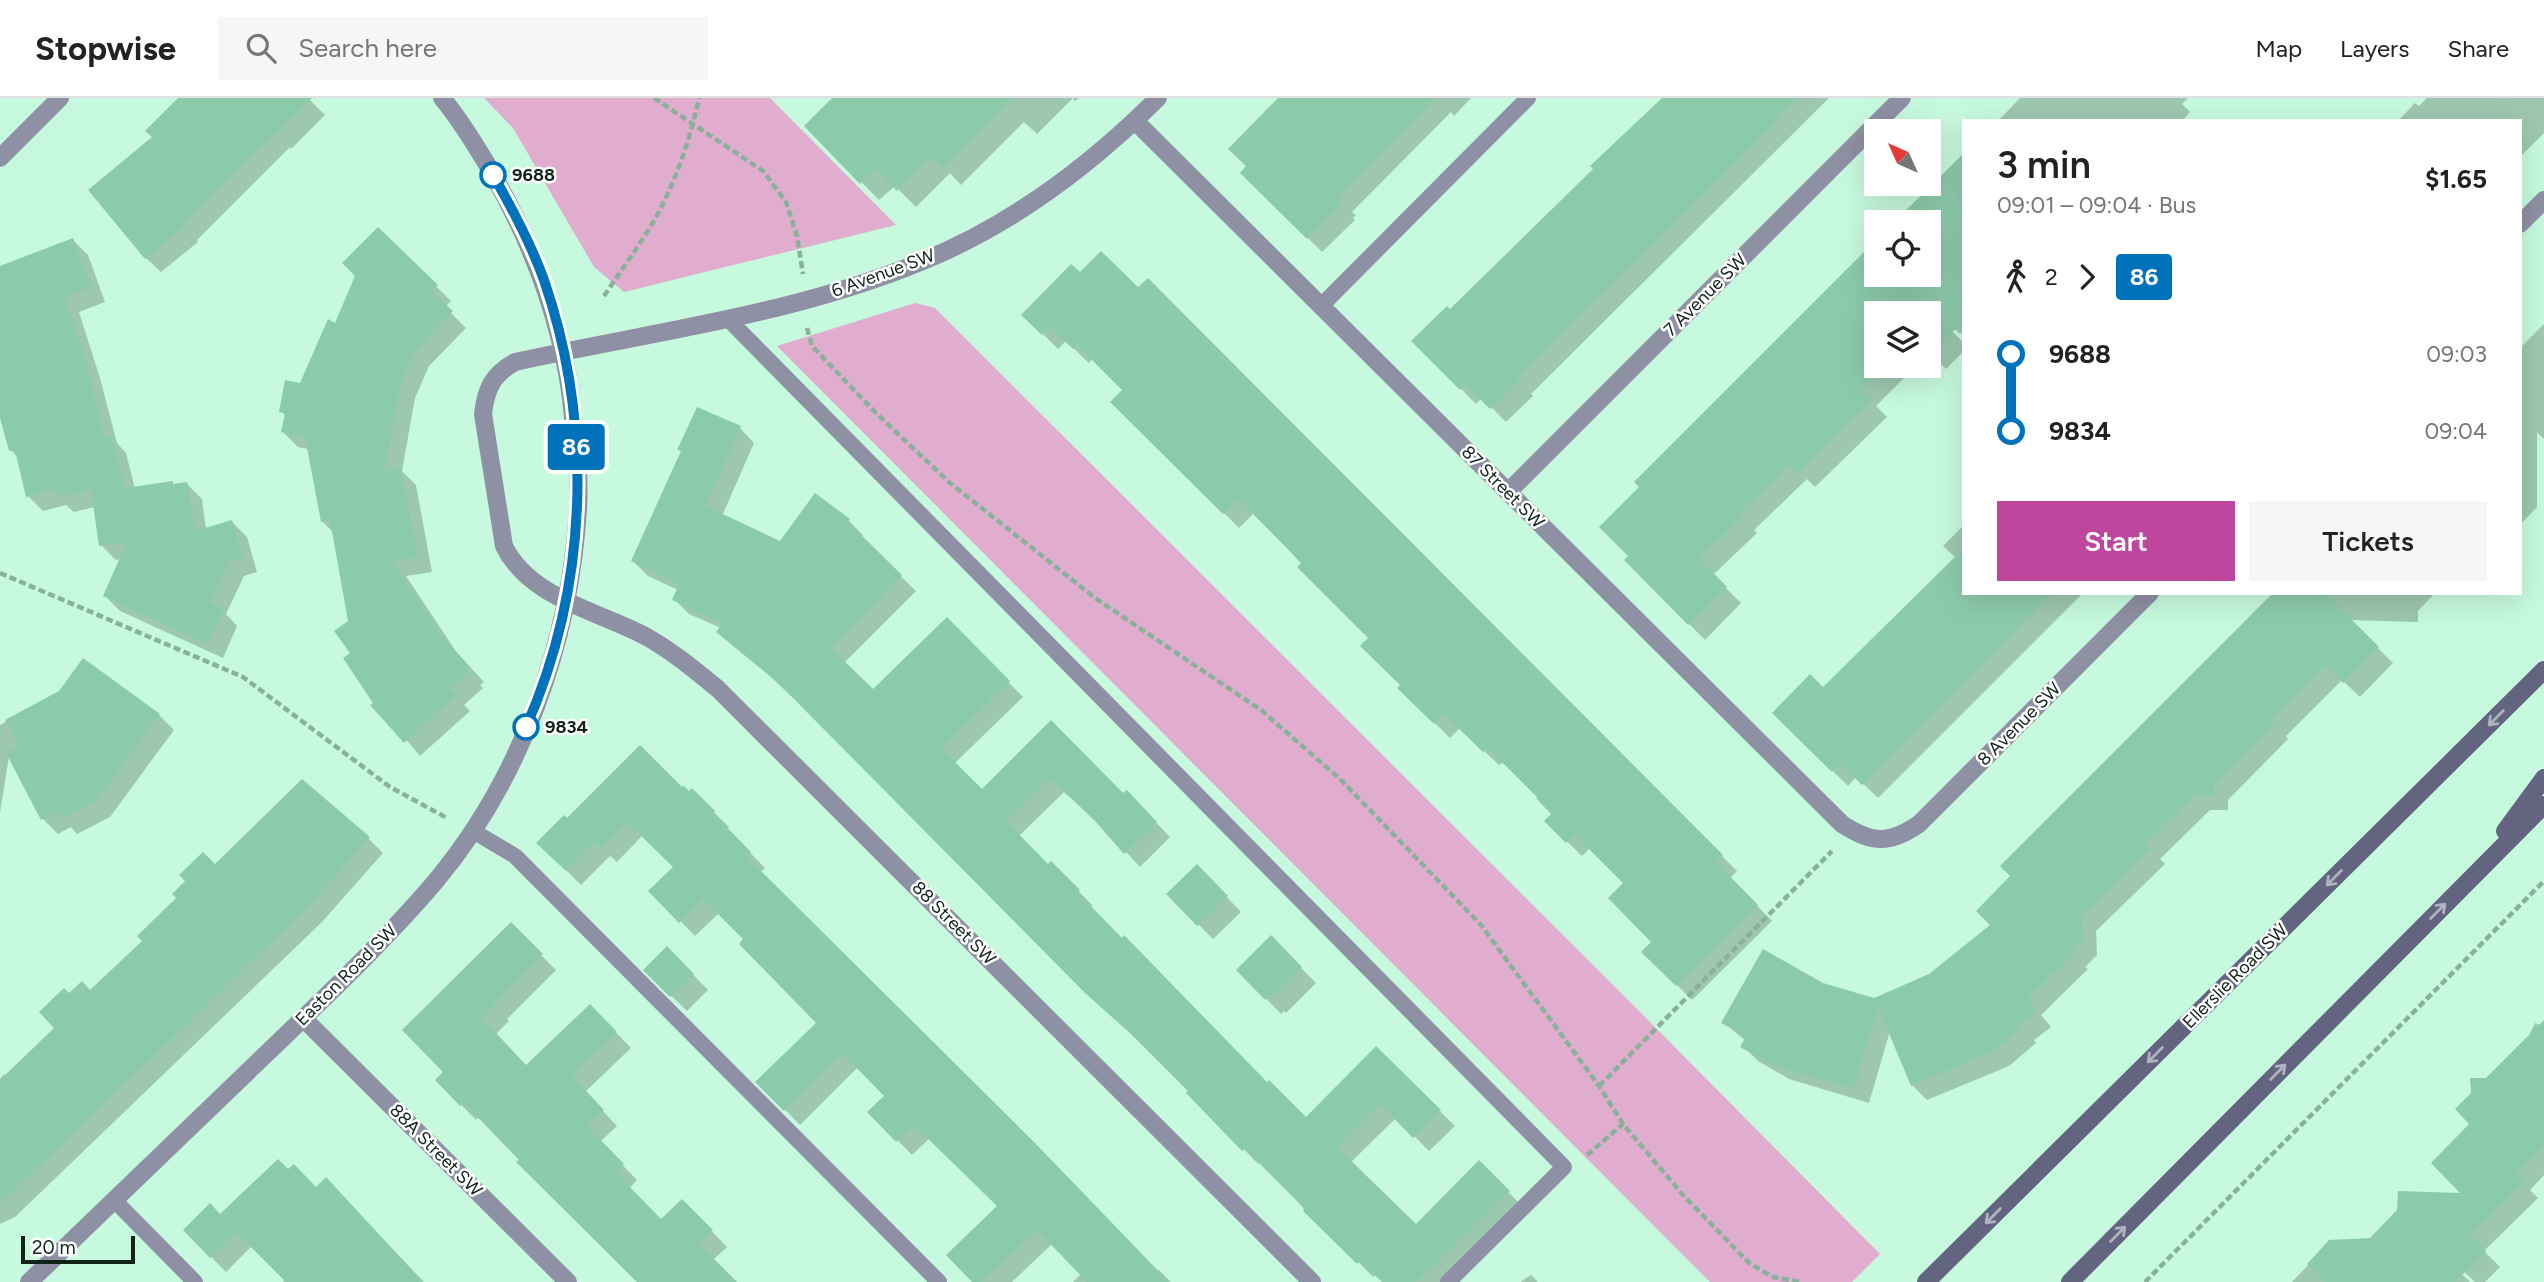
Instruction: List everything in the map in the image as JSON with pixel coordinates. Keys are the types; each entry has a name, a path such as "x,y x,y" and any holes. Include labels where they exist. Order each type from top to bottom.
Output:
{"main road":[{"name":"Ellerslie Road SW","path":"1926,1282 2544,670"},
{"path":"2474,874 2544,778"},
{"path":"2070,1282 2544,805"}],"street":[{"path":"0,158 60,98"},
{"name":"Easton Road SW","path":"29,1282 303,1018 394,927 436,880 473,831 508,769 536,707 556,649 574,554 578,477 571,394 564,351 544,280 529,243 473,140 442,98"},
{"name":"6 Avenue SW","path":"564,351 728,319 873,280 959,245 1031,202 1077,169 1135,121 1158,98"},
{"name":"7 Avenue SW","path":"1508,492 1902,98"},
{"name":"87 Street SW","path":"1135,121 1833,814 1852,831 1879,840"},
{"path":"2522,222 2544,200"},
{"path":"564,351 515,362 506,367 485,391 483,414 503,546 522,574 567,601"},
{"name":"8 Avenue SW","path":"1879,840 1904,834 1919,824 2148,595"},
{"name":"88 Street SW","path":"567,601 645,636 669,650 742,710 1312,1282"},
{"name":"88A Street SW","path":"303,1018 568,1282"}],"lane":[{"path":"1321,306 1528,98"},
{"path":"728,319 1564,1167 1448,1282"},
{"path":"473,831 515,856 939,1282"},
{"path":"114,1200 195,1282"}],"path":[{"path":"654,98 764,171 777,187 790,215 803,271"},
{"path":"604,296 653,222 673,179 693,124 699,98"},
{"path":"808,336 812,346 876,413 950,483 1006,530 1095,598 1261,710 1340,779 1427,866 1481,926 1599,1086 1623,1124 1682,1194 1749,1263 1773,1277 1801,1282"},
{"path":"0,573 243,677 390,787 473,831"},
{"path":"1599,1086 1852,831"},
{"path":"2145,1282 2544,881"},
{"path":"1564,1167 1575,1166 1623,1124"}],"shaded area":[{"path":"484,98 770,98 896,225 624,292 594,267 513,128"},
{"path":"915,303 935,308 1880,1254 1852,1282 1710,1282 777,346"}],"building":[{"path":"178,98 312,98 183,224 185,226 145,259 88,190 152,137 145,131"},
{"path":"832,98 1013,98 943,168 931,157 897,191 876,169 860,184 804,126"},
{"path":"1278,98 1436,98 1339,196 1341,204 1307,239 1240,173 1246,166 1228,149"},
{"path":"1662,98 1797,98 1490,409 1466,385 1460,390 1411,341 1447,306 1450,309 1593,169 1590,166"},
{"path":"1962,155 1962,323 1941,343 1941,301 1864,301 1864,378 1873,378 1862,389 1873,400 1798,473 1790,465 1740,513 1743,516 1699,558 1727,587 1688,625 1624,560 1628,556 1599,527 1639,487 1634,482 1864,252 1864,287 1941,287 1941,210 1906,210 1920,196 1941,196 1941,176"},
{"path":"378,227 438,285 431,291 453,311 415,351 401,383 385,471 401,468 418,557 393,562 442,636 470,667 467,669 469,672 450,689 456,695 404,743 370,705 373,703 343,658 350,653 334,631 348,621 330,520 321,522 305,437 281,432 285,413 279,412 285,380 300,383 328,319 335,323 355,276 342,263"},
{"path":"73,238 91,287 65,297 86,361 105,438 112,436 125,488 173,481 173,484 187,482 195,531 232,520 243,557 230,561 210,603 224,609 208,644 103,596 127,542 99,546 91,490 58,498 55,489 26,497 15,450 9,451 0,418 0,266"},
{"path":"1101,251 1138,287 1148,278 1723,855 1716,862 1758,905 1676,986 1641,952 1651,942 1608,898 1623,883 1574,834 1566,843 1544,821 1551,814 1490,750 1483,752 1444,714 1434,724 1397,688 1400,685 1360,646 1368,638 1297,567 1301,563 1238,499 1223,514 1110,402 1122,390 1077,345 1073,349 1050,327 1042,335 1021,315 1071,264 1080,272"},
{"path":"697,407 741,426 706,506 780,541 815,493 850,519 848,522 902,575 831,648 873,689 947,617 1010,681 941,748 982,789 1051,720 1123,793 1127,790 1157,822 1124,854 1095,821 1048,779 1006,821 1048,864 1051,861 1080,890 1077,892 1122,938 1124,935 1267,1082 1269,1080 1306,1117 1376,1046 1441,1110 1413,1138 1380,1104 1337,1147 1416,1224 1479,1160 1510,1191 1416,1282 1382,1282 1364,1265 1359,1262 1357,1264 1245,1149 1242,1151 1186,1093 1188,1091 1084,992 793,698 766,672 716,632 723,623 672,600 679,584 631,561 681,451 677,450"},
{"path":"1962,550 1962,595 2051,595 1862,785 1840,763 1832,772 1772,713 1810,674 1823,687"},
{"path":"2271,595 2327,595 2379,647 2343,683 2326,666 2272,720 2275,723 2214,785 2214,796 2195,795 2146,843 2151,848 2082,916 2083,939 2072,950 2074,953 2027,999 2037,1011 2020,1024 2023,1027 1993,1051 1911,1086 1878,1007 1854,1089 1773,1065 1740,1047 1746,1036 1721,1023 1763,949 1823,983 1874,998 1929,974 1990,925 1976,911 2010,876 2000,866"},
{"path":"83,658 160,714 95,802 61,820 57,812 41,820 6,753 19,746 5,720 59,691"},
{"path":"640,745 682,787 689,791 692,788 715,811 713,813 751,852 747,857 1035,1143 1169,1282 1087,1282 1037,1230 982,1282 972,1282 946,1255 997,1206 914,1125 896,1142 867,1112 884,1096 842,1053 784,1111 755,1082 816,1023 739,944 743,939 703,899 679,923 648,891 673,867 627,822 601,849 594,842 566,871 536,843 564,815 567,818"},
{"path":"302,779 370,837 308,907 0,1204 0,1080 54,1028 39,1012 64,988 69,993 82,981 90,990 142,941 137,936 176,898 172,894 185,881 179,875 203,852 215,864"},
{"path":"1197,864 1228,896 1197,926 1166,894"},
{"path":"511,922 543,954 482,1018 526,1065 590,1004 617,1032 572,1076 604,1110 587,1126 624,1164 616,1173 661,1219 682,1199 713,1230 699,1244 737,1282 637,1282 516,1162 519,1160 468,1107 462,1104 460,1106 435,1080 443,1072 402,1030"},
{"path":"1271,935 1302,967 1270,999 1268,997 1265,1000 1236,970"},
{"path":"667,946 694,974 670,997 643,970"},
{"path":"2544,1020 2544,1146 2516,1174 2524,1182 2470,1235 2486,1251 2455,1282 2325,1282 2307,1264 2329,1240 2370,1238 2397,1210 2398,1191 2460,1193 2431,1163 2469,1124 2455,1109 2471,1093 2470,1078 2486,1078"},
{"path":"278,1159 288,1169 294,1164 316,1187 326,1177 423,1282 286,1282 237,1233 210,1258 183,1230 210,1203 220,1214"}],"bus line":[{"name":"86","path":"493,175 529,243 544,280 564,351 571,394 578,477 574,554 567,601 556,649 536,707 526,727"}],"place":[{"name":"9688","path":"493,175"},
{"name":"9834","path":"526,727"}]}
